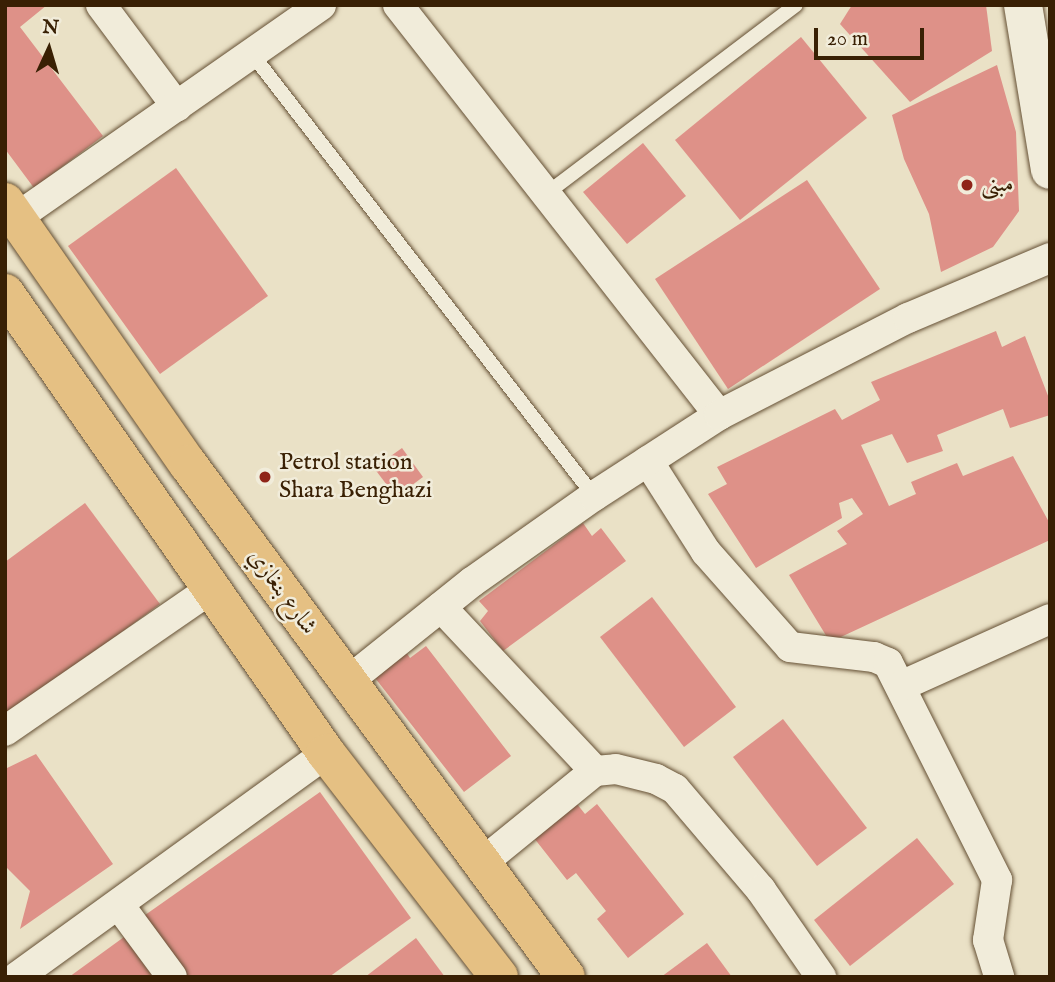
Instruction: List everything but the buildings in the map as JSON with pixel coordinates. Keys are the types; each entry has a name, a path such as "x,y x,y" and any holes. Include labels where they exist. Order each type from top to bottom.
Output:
{"main road":[{"path":"1023,5 1050,170"},
{"name":"شارع بنغازي","path":"11,210 347,682 484,862 566,977"},
{"path":"5,293 326,753 499,977"}],"street":[{"path":"101,5 177,107"},
{"path":"11,210 177,107 321,5"},
{"path":"398,5 719,415"},
{"path":"347,682 440,607 594,496 719,415 908,318 1050,258"},
{"path":"648,461 706,552 779,638 806,652 874,657 888,663 997,880 988,940 999,977"},
{"path":"5,731 211,589"},
{"path":"440,607 595,771"},
{"path":"901,686 1050,619"},
{"path":"17,977 326,753"},
{"path":"484,862 595,771 635,773 675,789 761,890 821,977"},
{"path":"119,905 172,977"}],"lane":[{"path":"546,194 796,5"},
{"path":"252,54 594,496"}],"place":[{"name":"مبنى","path":"967,185"},
{"name":"Petrol station Shara Benghazi","path":"265,477"}]}
